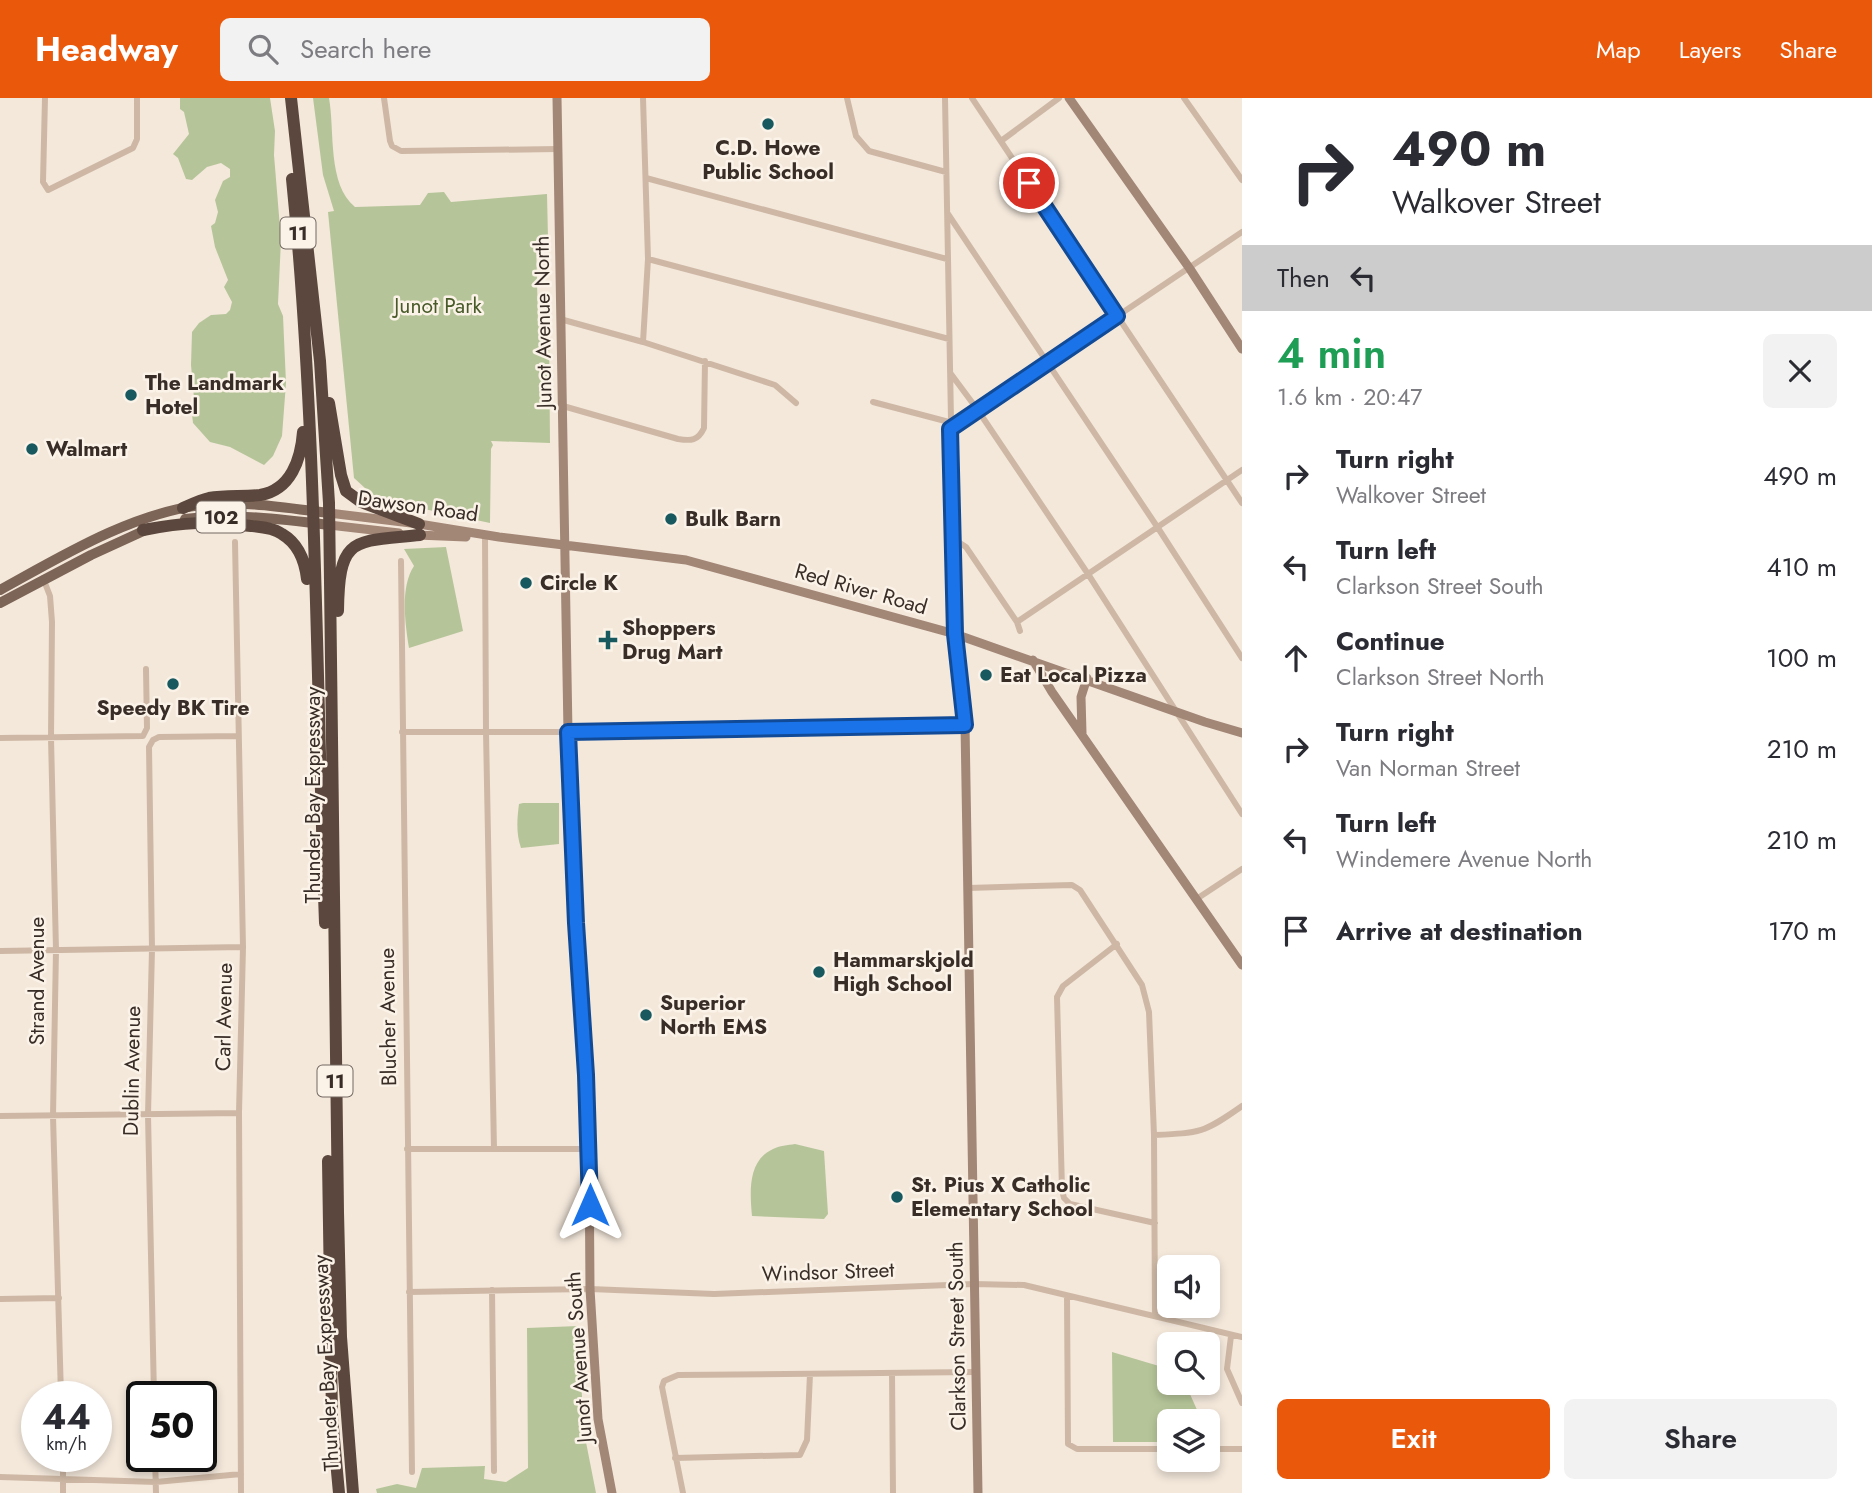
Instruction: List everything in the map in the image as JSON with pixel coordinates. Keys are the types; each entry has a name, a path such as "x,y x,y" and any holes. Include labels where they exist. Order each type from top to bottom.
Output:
{"highway":[{"name":"Thunder Bay Expressway","path":"283,98 301,263 313,517 326,948 332,1417 338,1493"},
{"name":"Thunder Bay Expressway","path":"291,98 320,361 329,519 338,1212 342,1349 353,1490"},
{"path":"320,361 346,491 361,502 420,530"},
{"path":"183,508 205,499 267,494 291,475 299,459 302,442 306,368"},
{"path":"143,530 213,521 261,527 282,534 297,548 306,565 316,671"},
{"path":"332,678 338,637 340,577 345,557 350,550 366,540 420,530"}],"main road":[{"name":"Junot Avenue North","path":"557,98 566,545"},
{"path":"1069,98 1190,269 1242,349"},
{"name":"Dawson Road","path":"0,603 41,574 106,536 156,515 183,508 231,504 329,519 499,537"},
{"name":"Dawson Road","path":"0,590 143,530 183,519 202,516 313,517"},
{"name":"Dawson Road","path":"420,530 499,537"},
{"name":"Red River Road","path":"499,537 684,559 799,589 955,634 1242,733"},
{"name":"Junot Avenue South","path":"566,545 568,732 589,1149 590,1289 598,1419 612,1493"},
{"name":"Clarkson Street South","path":"955,634 965,725 978,1493"},
{"path":"1033,660 1242,965"},
{"path":"1082,735 1081,697 1087,678"}],"street":[{"path":"45,98 43,182 48,190 134,148 137,139 137,98"},
{"path":"384,98 390,141 392,146 401,151 558,149"},
{"path":"643,98 648,259 643,342"},
{"path":"847,98 856,136 869,151 946,172"},
{"path":"946,98 955,634"},
{"path":"972,98 1242,503"},
{"path":"1001,141 1059,98"},
{"path":"1184,98 1242,180"},
{"path":"646,178 947,259"},
{"path":"946,212 1242,658"},
{"path":"873,402 950,425 1182,271 1190,269 1242,232"},
{"path":"648,259 949,339"},
{"path":"561,319 705,361 775,385 796,403"},
{"path":"563,406 692,441 700,436 704,428 705,361"},
{"path":"950,373 1088,574 1242,814"},
{"path":"1017,622 1242,470"},
{"path":"485,537 494,1149"},
{"path":"952,538 966,547 1017,622 1020,631"},
{"name":"Carl Avenue","path":"235,542 243,947 239,1114 241,1493"},
{"name":"Blucher Avenue","path":"401,561 412,1472"},
{"name":"Strand Avenue","path":"41,574 50,596 52,622 51,738 56,950 52,1116 61,1381"},
{"path":"0,738 139,737 145,734 147,729 146,670"},
{"path":"402,732 965,725"},
{"name":"Dublin Avenue","path":"154,1381 148,1115 152,949 149,747 159,737 238,736"},
{"path":"1198,898 1242,869"},
{"path":"968,888 1072,885 1080,890 1118,944 1142,985 1149,1012 1154,1135 1156,1317"},
{"path":"1118,944 1063,986 1056,998 1063,1198 1070,1204 1155,1223"},
{"path":"0,951 243,947"},
{"path":"1154,1135 1196,1133 1215,1125 1242,1106"},
{"path":"0,1116 239,1114"},
{"path":"407,1149 589,1149"},
{"name":"Windsor Street","path":"409,1292 590,1289 714,1294 974,1284 1024,1285 1242,1337"},
{"path":"492,1290 494,1471"},
{"path":"1068,1296 1068,1444 1077,1449 1157,1449"},
{"path":"0,1299 59,1298"},
{"path":"1231,1336 1227,1369 1242,1403"},
{"path":"683,1493 662,1387 664,1381 678,1375 975,1371"},
{"path":"892,1373 893,1493"},
{"path":"675,1458 800,1455 807,1440 810,1374"},
{"path":"1220,1449 1242,1449"},
{"path":"63,1472 63,1493"},
{"path":"156,1472 156,1493"},
{"path":"0,1477 156,1482 241,1474"}],"green space":[{"path":"180,98 270,98 275,131 274,155 281,240 278,304 283,316 286,383 282,436 273,456 264,465 230,447 210,442 193,423 192,332 211,315 226,314 232,302 224,287 228,280 215,247 211,226 215,223 218,212 215,200 223,181 230,177 230,169 221,163 207,167 192,180 186,179 178,158 173,154 189,134 184,112 180,109"},
{"name":"Junot Park","path":"313,98 329,98 336,171 346,197 355,207 420,205 428,193 444,192 451,202 547,194 548,238 536,240 538,322 549,322 550,443 491,441 490,523 377,499 354,478 328,212 334,211 323,175"},
{"path":"446,547 463,631 409,648 405,595 414,566 404,549"},
{"path":"559,803 559,844 521,848 517,821 519,804"},
{"path":"795,1144 824,1151 828,1214 824,1219 752,1216 752,1178 758,1161 773,1149"},
{"path":"578,1326 584,1432 596,1493 377,1493 376,1489 397,1484 416,1488 422,1468 485,1466 484,1479 506,1482 528,1468 527,1328"},
{"path":"1112,1352 1157,1365 1157,1395 1190,1395 1197,1409 1157,1409 1157,1442 1113,1442"}],"place":[{"name":"C.D. Howe Public School","path":"768,124"},
{"name":"The Landmark Hotel","path":"131,395"},
{"name":"Walmart","path":"32,449"},
{"name":"Bulk Barn","path":"671,519"},
{"name":"Circle K","path":"526,583"},
{"name":"Shoppers Drug Mart","path":"608,640"},
{"name":"Eat Local Pizza","path":"986,675"},
{"name":"Speedy BK Tire","path":"173,684"},
{"name":"Hammarskjold High School","path":"819,972"},
{"name":"Superior North EMS","path":"646,1015"},
{"name":"St. Pius X Catholic Elementary School","path":"897,1197"}],"route":[{"path":"590,1205 568,732 965,725 955,634 950,429 1117,316 1029,183"}]}
